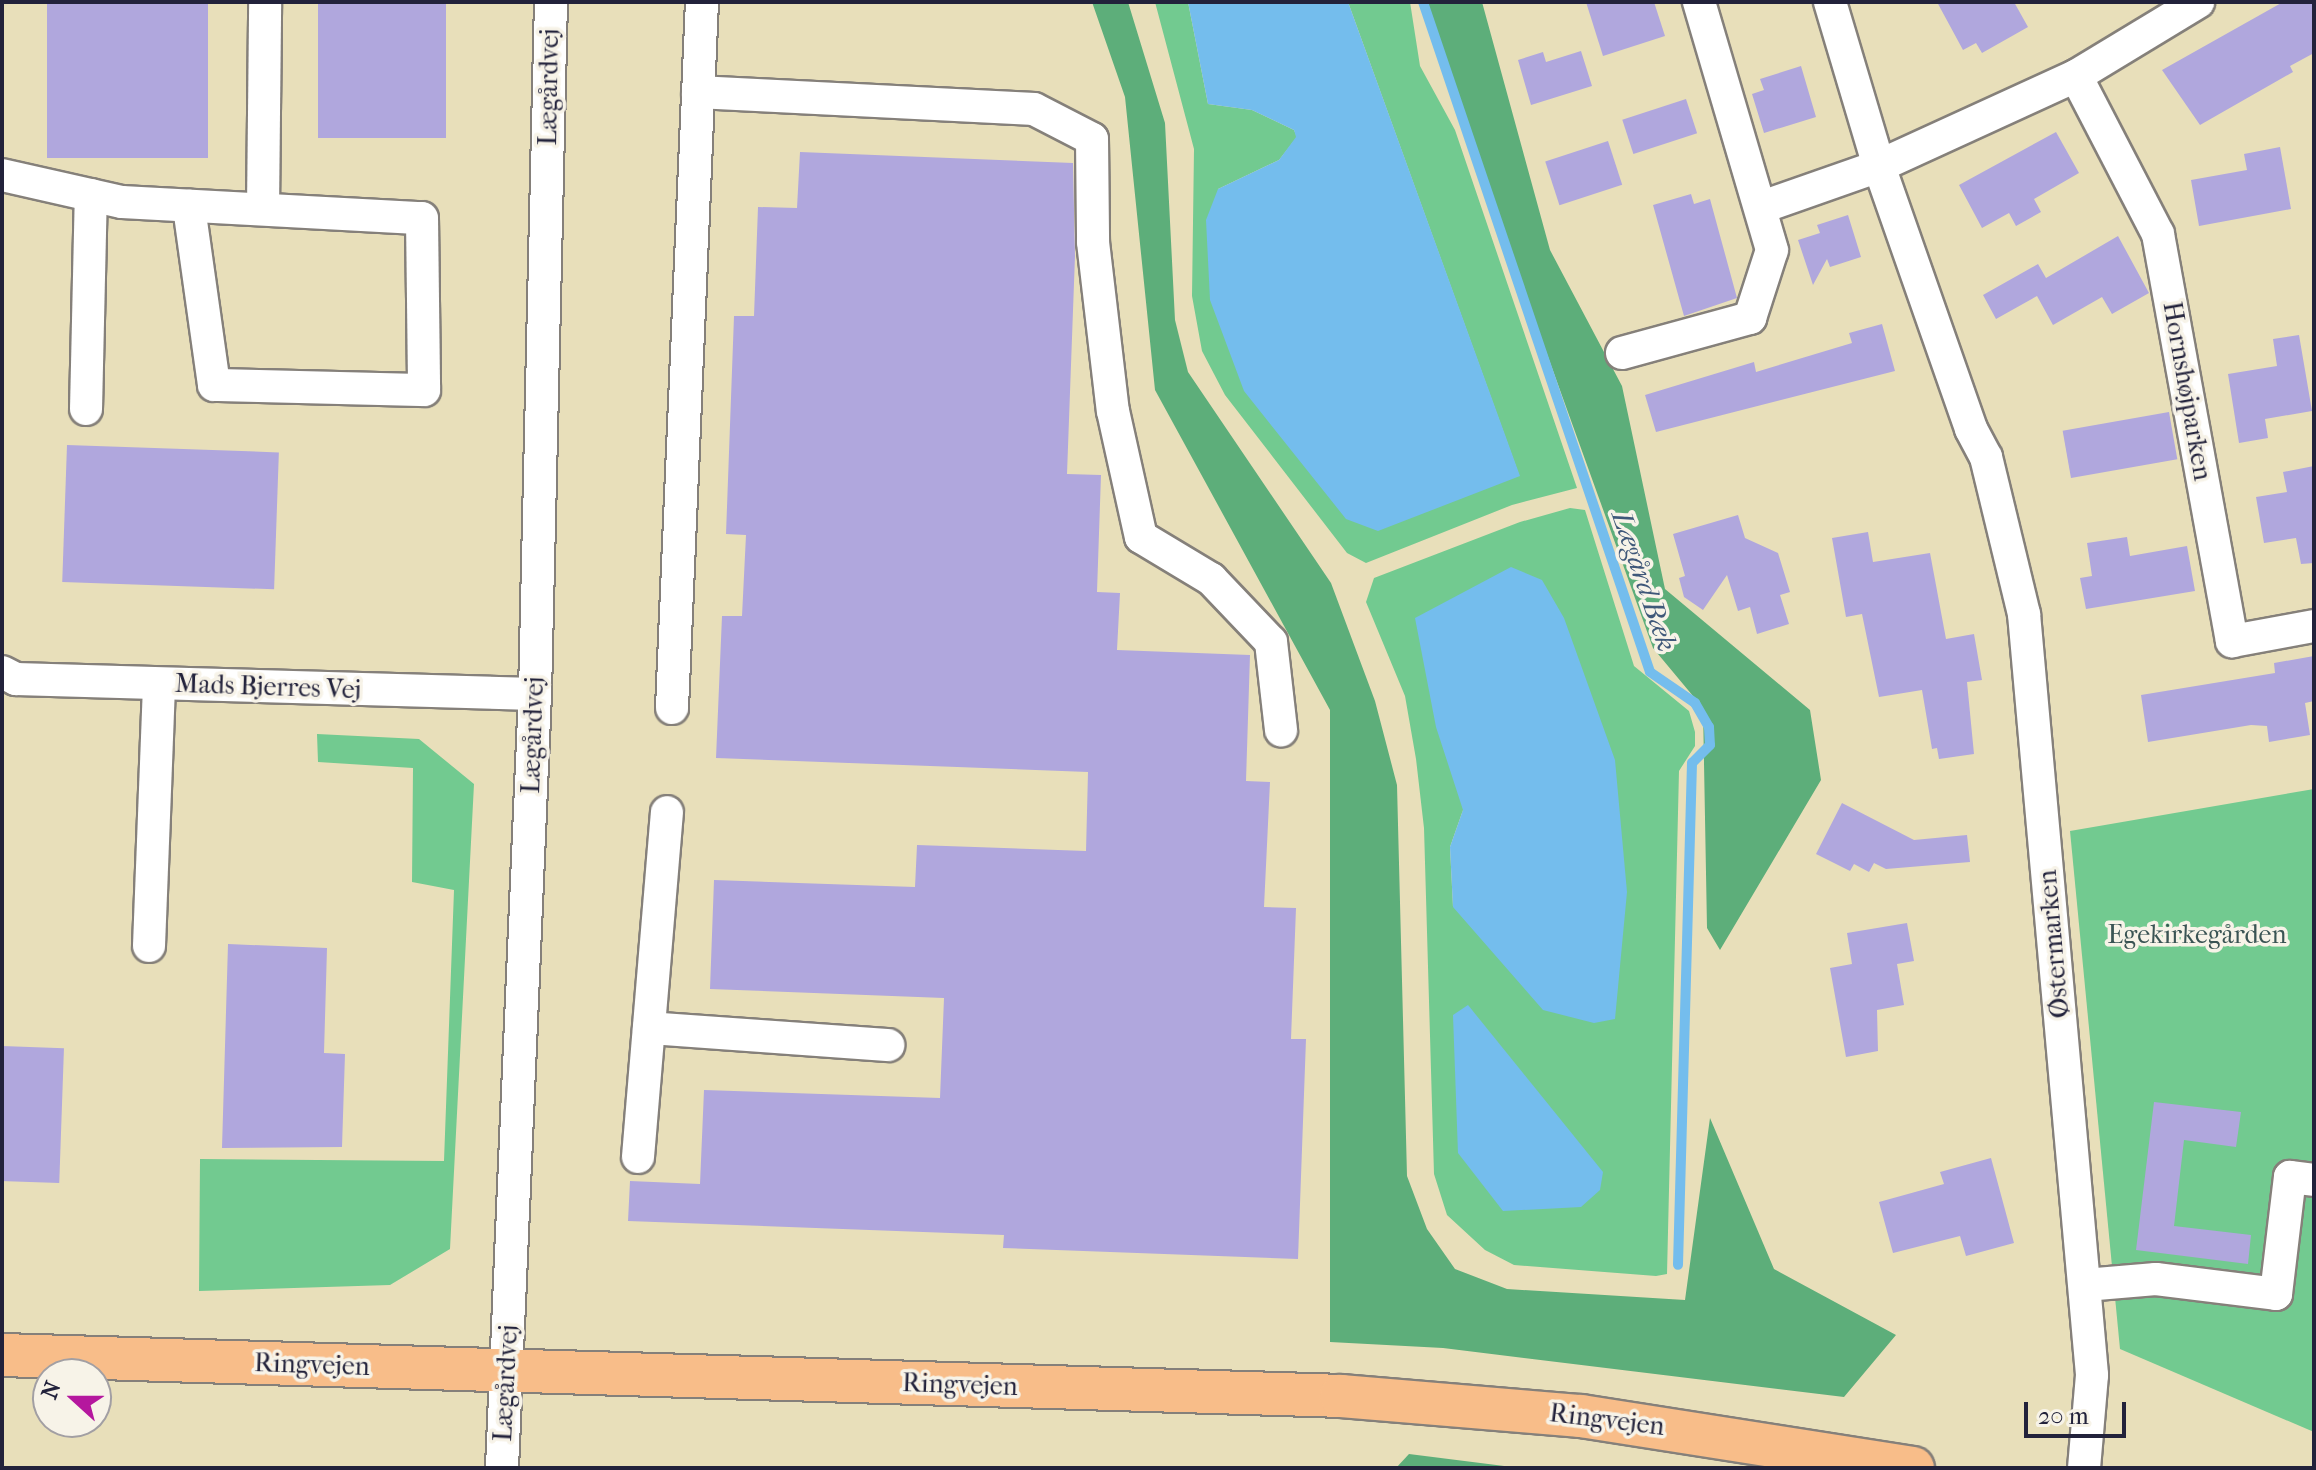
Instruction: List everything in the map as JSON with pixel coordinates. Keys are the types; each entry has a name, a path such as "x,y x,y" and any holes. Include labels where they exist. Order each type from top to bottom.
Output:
{"main road":[{"name":"Ringvejen","path":"2,1355 1445,1403 1721,1435 1913,1468"}],"street":[{"name":"Lægårdvej","path":"502,1468 535,694 551,2"},
{"path":"672,708 702,2"},
{"path":"1622,353 1750,318 1772,250 1762,207 1699,2"},
{"path":"1830,2 1879,166"},
{"path":"1762,207 1879,166 2076,76 2198,2"},
{"path":"263,209 265,5"},
{"name":"Hornshøjparken","path":"2076,76 2158,234 2232,641 2314,626"},
{"path":"698,92 1034,109 1092,139 1093,242 1113,411 1141,537 1211,579 1271,642 1281,730"},
{"name":"Østermarken","path":"1879,166 1971,429 1986,457 2024,614 2092,1375 2084,1468"},
{"path":"2,175 91,195 189,206 422,218 424,390 214,385 189,206"},
{"path":"86,409 91,195"},
{"name":"Mads Bjerres Vej","path":"2,672 16,679 535,694"},
{"path":"149,946 159,684"},
{"path":"638,1157 667,812"},
{"path":"649,1028 888,1045"},
{"path":"2085,1285 2156,1279 2276,1294 2290,1177 2314,1180"}],"green space":[{"path":"1092,2 1128,2 1165,123 1175,320 1188,372 1331,583 1375,701 1397,785 1407,1176 1427,1229 1455,1269 1507,1289 1685,1300 1710,1118 1774,1269 1896,1335 1844,1397 1443,1348 1330,1342 1330,710 1155,390 1125,97"},
{"path":"1155,2 1188,2 1208,104 1252,110 1294,130 1297,137 1279,160 1218,189 1519,475 1348,2 1410,2 1420,66 1455,130 1577,488 1512,505 1366,563 1347,553 1225,395 1202,351 1192,296 1194,149"},
{"path":"1420,2 1482,2 1550,250 1622,386 1665,589 1810,710 1821,780 1720,950 1707,928 1703,708 1653,648"},
{"path":"1570,508 1585,510 1634,666 1689,711 1695,732 1695,746 1679,771 1667,1274 1656,1276 1514,1265 1485,1250 1447,1215 1434,1174 1424,828 1416,759 1405,696 1366,602 1374,578 1520,522","holes":["1463,810 1453,907 1450,847"]},
{"path":"317,734 419,739 474,784 450,1249 390,1285 199,1291 200,1159 444,1161 454,890 412,882 413,768 318,762"},
{"name":"Egekirkegården","path":"2314,789 2314,1432 2120,1349 2070,831"},
{"path":"1409,1454 1520,1468 1396,1468"}],"water":[{"path":"1188,2 1348,2 1520,476 1378,531 1346,519 1244,391 1210,300 1206,220 1218,189 1279,160 1296,137 1294,130 1252,110 1208,104"},
{"path":"1511,567 1542,580 1564,618 1615,760 1627,892 1615,1019 1594,1023 1543,1010 1453,907 1450,847 1463,810 1436,727 1415,618"},
{"path":"1468,1005 1603,1172 1600,1190 1581,1207 1503,1211 1458,1153 1453,1015"}],"building":[{"path":"47,2 208,2 208,158 47,158"},
{"path":"318,2 446,2 446,138 318,138"},
{"path":"1586,2 1654,2 1665,36 1603,56"},
{"path":"1937,2 2014,2 2028,27 1982,53 1976,43 1963,50"},
{"path":"2283,2 2314,2 2314,53 2290,66 2293,72 2200,125 2162,70"},
{"path":"1581,51 1592,86 1531,105 1518,60 1543,52 1546,62"},
{"path":"1801,66 1816,117 1764,133 1752,94 1764,90 1760,79"},
{"path":"1686,99 1697,133 1633,154 1622,120"},
{"path":"2056,132 2079,173 2034,199 2041,212 2016,226 2009,213 1982,228 1959,185"},
{"path":"1608,141 1622,185 1559,205 1545,161"},
{"path":"2280,147 2291,209 2199,226 2191,180 2247,170 2244,154"},
{"path":"800,152 1073,163 1075,256 1067,474 1101,475 1097,592 1120,593 1117,650 1250,655 1246,781 1270,782 1264,907 1296,908 1291,1039 1306,1039 1298,1259 1003,1248 1004,1235 628,1221 630,1181 700,1184 704,1090 940,1098 944,998 710,989 714,880 915,887 917,845 1086,851 1088,772 716,758 722,616 742,616 746,535 726,534 734,316 754,316 758,207 797,208"},
{"path":"1691,194 1694,204 1710,199 1737,298 1684,316 1653,205"},
{"path":"1848,215 1861,257 1830,267 1827,259 1813,285 1798,240 1820,233 1817,225"},
{"path":"2118,236 2149,293 2112,314 2102,297 2053,325 2037,296 1996,319 1983,295 2038,264 2046,278"},
{"path":"1882,324 1895,371 1656,432 1645,395 1754,362 1756,372 1852,343 1849,333"},
{"path":"2299,335 2312,411 2265,419 2268,438 2239,443 2228,374 2277,366 2273,339"},
{"path":"2169,412 2177,459 2071,478 2063,431"},
{"path":"67,445 279,452 274,589 62,582"},
{"path":"2314,466 2314,563 2301,564 2296,538 2264,543 2256,497 2287,492 2283,472"},
{"path":"1738,515 1745,538 1778,553 1790,592 1780,595 1789,624 1757,634 1750,607 1738,611 1727,575 1703,610 1684,597 1679,578 1685,576 1673,534"},
{"path":"1868,532 1873,562 1930,553 1946,639 1974,634 1982,680 1967,682 1974,754 1939,759 1937,748 1932,749 1922,690 1879,697 1862,614 1846,617 1832,538"},
{"path":"2127,537 2130,556 2187,546 2195,591 2086,609 2080,578 2092,576 2087,543"},
{"path":"2314,656 2314,701 2305,703 2310,735 2269,742 2267,726 2251,725 2148,742 2141,695 2275,673 2274,663"},
{"path":"1842,803 1914,840 1967,835 1970,862 1886,869 1874,863 1869,872 1854,864 1850,871 1816,854"},
{"path":"1907,923 1914,961 1897,964 1904,1005 1877,1010 1878,1051 1846,1057 1830,968 1852,964 1847,933"},
{"path":"228,944 327,948 324,1053 345,1054 342,1147 222,1148"},
{"path":"2,1046 64,1048 59,1183 2,1181"},
{"path":"2154,1102 2241,1112 2236,1147 2184,1140 2174,1226 2251,1235 2248,1264 2136,1250"},
{"path":"1991,1158 2014,1243 1966,1256 1960,1236 1893,1253 1879,1202 1944,1184 1940,1172"}],"waterway":[{"name":"Lægård Bæk","path":"1423,2 1650,672 1695,703 1709,727 1710,745 1692,763 1678,1265"}]}
